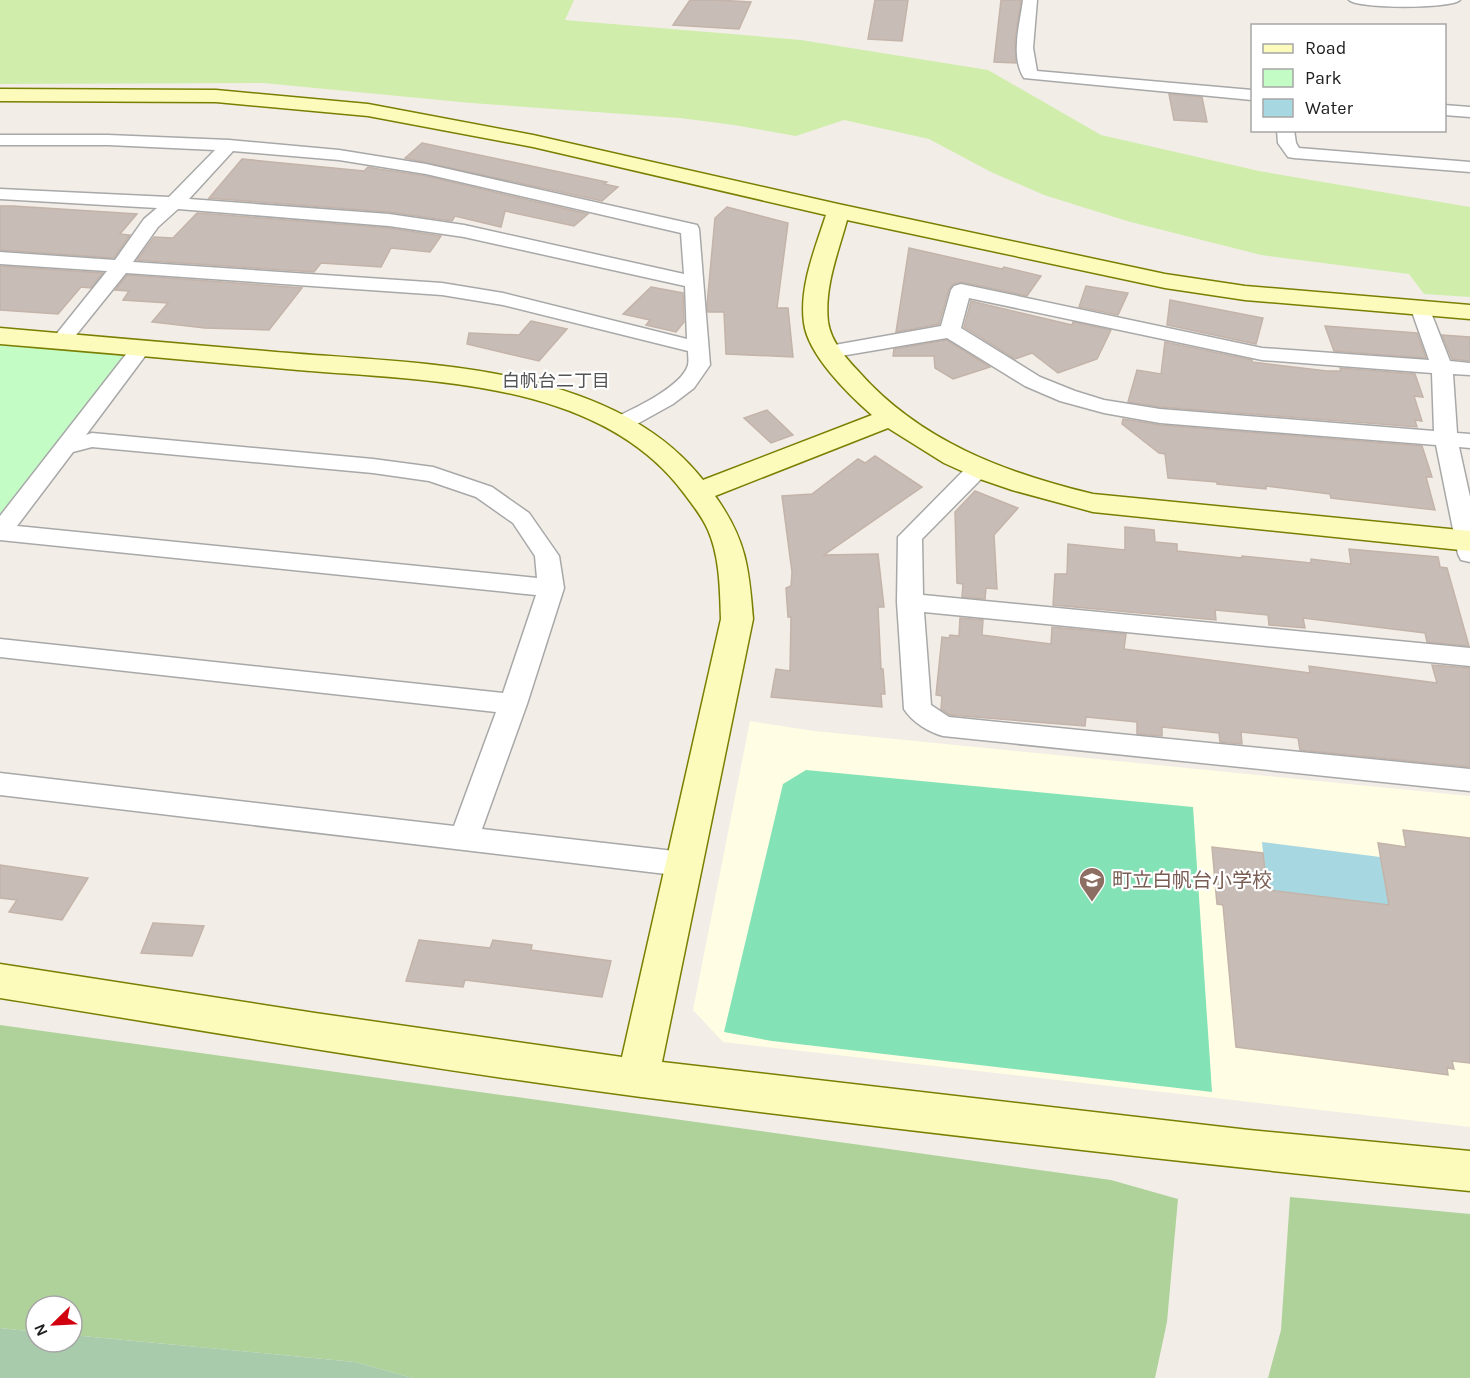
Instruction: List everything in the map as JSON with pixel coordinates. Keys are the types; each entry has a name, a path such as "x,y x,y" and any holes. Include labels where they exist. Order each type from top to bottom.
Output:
{"street":[{"path":"1030,0 1026,53 1030,75 1251,95"},
{"path":"1356,0 1403,2 1453,0"},
{"path":"0,95 216,96 368,110 533,141 838,211 1165,281 1255,294 1470,312"},
{"path":"1446,110 1470,112"},
{"path":"1285,132 1287,143 1294,153 1470,167"},
{"path":"0,140 108,140 229,145 339,155 426,169 690,229 695,282 696,347 699,365 695,376 680,388 620,424"},
{"path":"61,341 122,265 132,246 151,223 191,188 229,145"},
{"path":"0,194 172,203 389,220 453,230 695,282"},
{"path":"838,211 818,286 816,324 829,352 858,389 890,418 932,446 978,469 1053,494 1127,508 1469,545 1446,439 1442,367 1421,309"},
{"path":"0,258 122,265 441,290 503,299 696,347"},
{"path":"950,331 961,290 1262,354 1470,369"},
{"path":"829,352 950,331 970,340 1016,372 1066,396 1118,410 1161,416 1470,441"},
{"path":"0,336 479,378 530,388 571,401 620,424 667,458 699,492 723,530 734,565 737,619 638,1078"},
{"path":"0,532 141,348"},
{"path":"699,492 890,418"},
{"path":"65,447 93,440 373,466 433,474 484,492 521,518 547,556 551,588 513,704 464,839"},
{"path":"978,469 910,537 910,602 918,709 943,726 1470,780"},
{"path":"0,532 551,588"},
{"path":"910,602 1470,657"},
{"path":"0,648 513,704"},
{"path":"0,784 683,864"},
{"path":"0,981 315,1031 638,1078 1248,1150 1470,1171"}],"shaded area":[{"name":"町立白帆台小学校","path":"750,721 814,731 1470,796 1470,1127 723,1042 693,1010"}],"green space":[{"path":"0,0 574,0 565,20 801,40 988,70 1101,135 1259,171 1470,207 1470,297 1424,294 1409,274 1261,255 1127,221 1044,195 991,172 929,139 844,120 796,136 680,118 471,103 263,83 0,84"},
{"path":"0,344 131,353 0,520"},
{"path":"806,770 1193,807 1212,1092 772,1041 724,1032 783,784"},
{"path":"0,1025 1111,1180 1178,1199 1167,1322 1155,1378 413,1378 355,1362 84,1336 84,1294 24,1294 24,1331 0,1328"},
{"path":"1290,1197 1470,1214 1470,1378 1268,1378 1281,1330"},
{"path":"0,1328 24,1331 24,1354 84,1354 84,1336 355,1362 413,1378 0,1378"}],"water":[{"path":"1262,842 1380,857 1389,905 1267,890"}],"building":[{"path":"690,0 751,2 739,29 673,25"},
{"path":"875,0 908,0 902,41 868,39"},
{"path":"1001,0 1021,0 1015,40 1016,63 994,62"},
{"path":"1169,94 1202,97 1207,122 1174,120"},
{"path":"422,143 607,182 604,184 618,187 602,201 405,158"},
{"path":"242,159 364,171 368,167 426,176 588,214 574,226 505,211 501,227 455,216 452,221 389,212 209,198"},
{"path":"0,206 137,214 120,234 130,235 114,258 0,250"},
{"path":"727,207 788,223 777,308 788,308 793,357 726,354 724,312 708,312 707,305 715,218"},
{"path":"197,213 389,228 441,236 430,252 391,248 381,267 321,263 314,272 137,260 154,237 173,238"},
{"path":"909,248 1041,276 1027,296 961,282 953,284 949,289 939,324 896,332"},
{"path":"0,266 103,273 91,288 81,287 58,314 0,310"},
{"path":"127,275 302,288 269,330 205,328 152,322 168,303 123,300 129,291 115,290"},
{"path":"1086,286 1128,293 1118,315 1079,307"},
{"path":"651,287 683,293 684,322 676,332 646,325 650,320 623,314"},
{"path":"1170,300 1263,318 1256,344 1167,325"},
{"path":"971,301 1072,325 1073,322 1111,330 1097,359 1058,373 1032,353 1015,359 964,327"},
{"path":"531,321 567,329 539,361 467,344 469,333 519,335"},
{"path":"1325,326 1417,333 1426,358 1334,351"},
{"path":"1442,335 1470,337 1470,361 1452,359"},
{"path":"947,340 990,367 953,379 935,368 934,356 893,356 894,349"},
{"path":"1165,342 1252,360 1252,362 1327,371 1341,371 1340,368 1415,374 1423,397 1414,396 1422,421 1415,420 1417,427 1160,407 1128,402 1137,370 1161,374"},
{"path":"767,410 793,435 771,443 744,418"},
{"path":"1123,419 1160,425 1422,446 1432,477 1426,477 1435,510 1331,498 1330,494 1266,486 1266,489 1168,478 1165,454 1159,453 1122,424"},
{"path":"875,456 922,487 824,555 878,554 884,607 878,607 881,669 883,669 885,694 881,694 882,707 771,697 776,669 790,671 791,617 788,617 786,588 791,586 792,572 782,496 812,494 858,459 865,463"},
{"path":"975,491 1018,508 994,535 997,589 986,588 985,599 962,597 963,584 957,583 955,512"},
{"path":"1125,527 1154,530 1155,542 1177,544 1177,551 1242,558 1242,556 1311,563 1311,559 1351,564 1349,549 1438,557 1440,567 1447,568 1469,646 1427,642 1425,633 1303,618 1305,628 1269,625 1268,615 1215,610 1216,620 1053,605 1055,574 1067,574 1068,544 1125,550"},
{"path":"960,618 983,620 982,635 1051,644 1052,627 1126,634 1124,649 1310,673 1309,666 1437,683 1432,665 1470,668 1470,767 1300,750 1298,738 1241,732 1242,744 1220,742 1219,733 1162,727 1162,736 1137,734 1137,722 1086,717 1085,726 950,715 941,709 942,696 936,695 942,637 959,636"},
{"path":"1403,830 1470,838 1470,1063 1452,1061 1454,1069 1447,1068 1448,1075 1236,1047 1223,905 1217,904 1212,847 1263,853 1267,890 1389,905 1378,843 1406,847"},
{"path":"0,865 88,878 62,920 9,912 17,900 0,898"},
{"path":"153,923 204,926 192,956 141,953"},
{"path":"419,940 490,948 493,940 532,945 531,950 611,961 602,997 465,980 463,987 406,981"}],"place":[{"name":"町立白帆台小学校","path":"1092,903"}],"district":[{"name":"白帆台二丁目","path":"556,381"}]}
